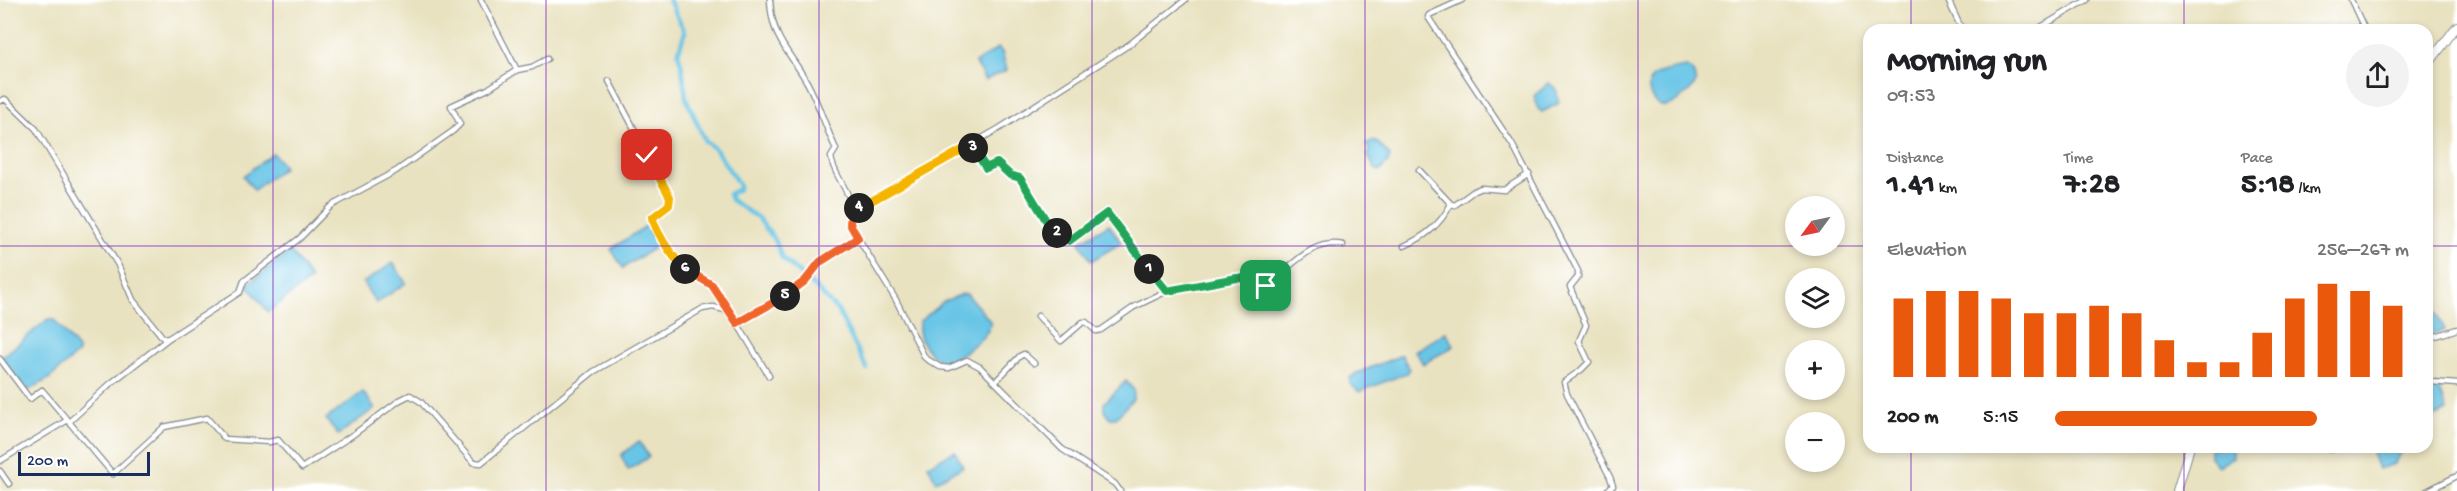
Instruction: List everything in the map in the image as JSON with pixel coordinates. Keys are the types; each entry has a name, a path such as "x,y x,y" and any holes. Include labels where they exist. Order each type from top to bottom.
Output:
{"highway":[{"path":"2433,58 2457,26"},
{"path":"2177,491 2188,453"}],"street":[{"path":"481,0 517,70"},
{"path":"770,0 770,13 780,43 808,85 836,149 831,157 832,168 852,206 850,224 896,300 925,358 940,367 949,368 967,360 980,368 1062,449 1115,484 1120,491"},
{"path":"851,213 971,145 1130,44 1185,0"},
{"path":"1462,0 1428,17 1488,106 1529,174 1578,271 1578,277 1570,287 1586,325 1578,341 1589,362 1564,382 1567,394 1610,477 1613,486 1606,491"},
{"path":"1948,0 1959,24"},
{"path":"2046,24 2087,0"},
{"path":"2351,0 2362,24"},
{"path":"0,461 68,421 110,384 169,338 240,291 244,281 300,238 331,206 396,171 453,131 460,124 451,106 489,89 517,70 532,67 547,59"},
{"path":"609,81 670,197 669,205 653,217 656,229 675,259 687,271 712,285 769,376"},
{"path":"0,101 5,99 13,104 36,129 118,265 133,300 164,339 169,338"},
{"path":"971,145 986,168 997,163 1010,175 1020,178 1052,230 1069,241 1107,213 1167,291"},
{"path":"1419,170 1451,204 1455,205 1481,188 1504,190 1529,174"},
{"path":"1404,246 1426,236 1445,215 1451,204"},
{"path":"737,323 782,298 805,281 820,262 858,238"},
{"path":"1038,316 1061,341 1083,322 1086,321 1096,330 1101,330 1134,308 1167,291 1237,278 1248,279 1262,288 1307,253 1325,244 1343,245"},
{"path":"0,359 30,399 42,390 113,474 164,427 207,418 225,439 269,442 278,440 302,468 410,395 421,402 473,462 481,463 593,372 702,309 713,307 729,311"},
{"path":"2433,337 2457,329"},
{"path":"994,382 1024,354 1034,363"},
{"path":"2433,382 2457,384"},
{"path":"0,471 9,483"},
{"path":"2427,491 2457,476"}],"water":[{"path":"998,48 1002,52 1007,70 985,80 975,63"},
{"path":"1686,67 1693,71 1696,83 1670,105 1662,106 1654,101 1649,88 1651,79 1661,72"},
{"path":"1549,83 1556,89 1559,103 1542,112 1538,109 1534,96"},
{"path":"1372,141 1378,143 1390,156 1380,171 1375,169 1368,156 1370,151 1366,144"},
{"path":"273,153 284,167 254,190 243,176"},
{"path":"1109,224 1121,243 1091,261 1080,242"},
{"path":"646,226 659,245 623,268 611,249"},
{"path":"290,251 311,279 268,312 247,285"},
{"path":"393,263 406,283 376,303 363,283"},
{"path":"967,294 990,321 990,327 981,339 944,363 924,346 919,322 943,302"},
{"path":"2433,305 2445,330 2433,335"},
{"path":"48,319 54,320 78,349 78,353 49,379 27,391 1,358"},
{"path":"1446,332 1454,346 1423,364 1415,351"},
{"path":"1402,355 1409,369 1407,373 1359,392 1350,384 1350,378 1355,374"},
{"path":"1126,381 1134,390 1133,399 1116,418 1110,418 1104,410 1104,403"},
{"path":"2438,387 2447,411 2433,417 2433,389"},
{"path":"363,392 375,408 338,435 326,419"},
{"path":"639,441 649,457 628,470 621,455"},
{"path":"955,451 963,467 936,481 928,465"},
{"path":"2210,453 2233,453 2233,458 2218,466 2210,457"},
{"path":"2372,453 2401,453 2394,464 2378,469"}],"waterway":[{"path":"669,0 685,32 678,53 686,98 705,141 716,150 739,185 739,189 729,194 731,200 758,218 775,240 782,258 838,311 867,369"}],"route":[{"path":"647,155 670,197 669,205 652,218 656,229 675,259 687,271 712,285 737,323 782,298 805,281 820,262 858,238 850,224 851,213 971,145 986,168 997,163 1010,175 1020,178 1052,230 1069,241 1107,213 1167,291 1237,278 1248,279 1259,288 1266,286"}]}
